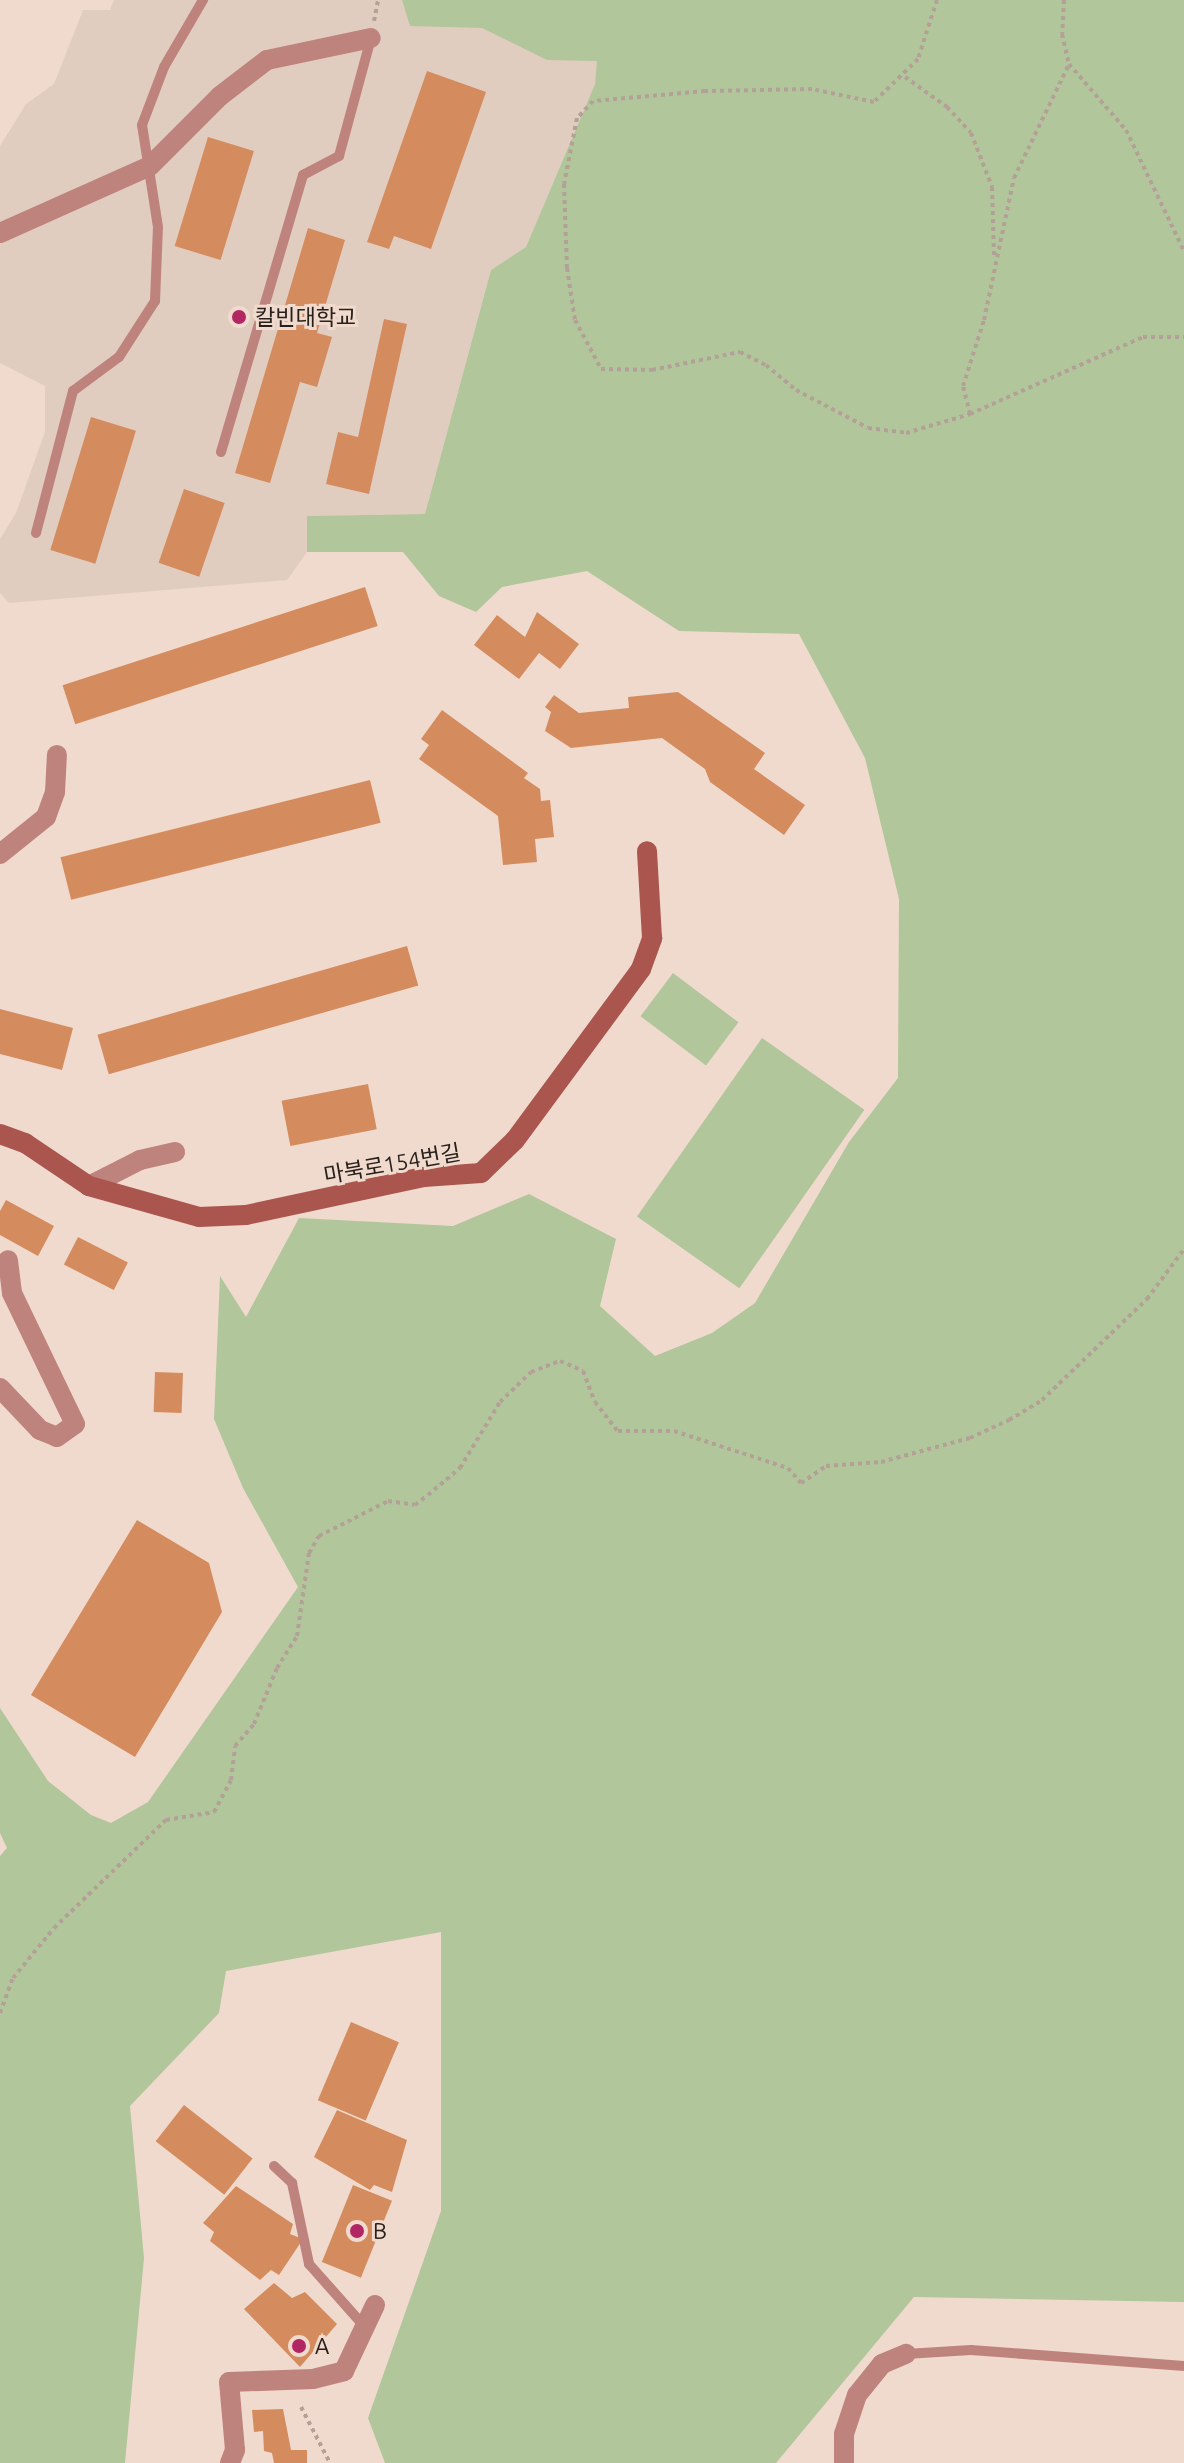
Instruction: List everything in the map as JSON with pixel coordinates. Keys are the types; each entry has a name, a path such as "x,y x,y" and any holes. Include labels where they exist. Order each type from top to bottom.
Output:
{"street":[{"path":"0,233 150,166 220,96 267,60 371,38"},
{"path":"0,854 46,817 55,792 57,755"},
{"name":"마북로154번길","path":"0,1134 25,1143 89,1186 164,1211 231,1216 424,1177 481,1173 515,1140 641,969 652,938 647,851"},
{"path":"89,1186 140,1160 175,1152"},
{"path":"0,1388 40,1430 57,1437 75,1424 12,1293 8,1260"},
{"path":"230,2463 235,2450 229,2382 313,2379 344,2371 375,2305"},
{"path":"844,2463 844,2434 857,2395 882,2364 906,2354"}],"lane":[{"path":"36,533 73,391 119,357 155,301 158,227 142,125 164,67 203,0"},
{"path":"221,452 303,175 339,156 371,38"},
{"path":"274,2166 292,2183 309,2264 366,2328"},
{"path":"906,2354 971,2350 1184,2366"}],"path":[{"path":"937,0 918,59 905,77 874,102 812,89 593,101 577,118 564,184 567,268 575,320 601,369 652,370 740,352 766,365 796,390 868,428 906,433 970,414 1143,337 1184,337"},
{"path":"1064,0 1062,34 1069,64 1126,130 1184,251"},
{"path":"970,414 963,386 1014,178 1069,64"},
{"path":"905,77 947,107 971,133 992,187 995,262"},
{"path":"0,2013 13,1978 54,1928 166,1820 214,1812 231,1780 235,1746 254,1724 277,1668 297,1636 309,1553 319,1536 388,1501 415,1505 428,1495 468,1459 500,1402 531,1372 560,1361 583,1371 595,1402 618,1431 674,1431 788,1468 801,1483 826,1466 881,1462 970,1438 1042,1400 1147,1299 1184,1249"},
{"path":"301,2407 330,2463"}],"shaded area":[{"name":"칼빈대학교","path":"114,0 847,0 598,61 595,84 526,247 491,270 425,514 308,516 307,552 287,580 9,603 0,593 0,539 16,513 45,432 45,386 0,363 0,146 26,104 54,84 83,10 110,10"}],"green space":[{"path":"402,0 1184,0 1184,2302 914,2297 776,2463 385,2463 368,2418 441,2211 441,1932 226,1971 219,2013 130,2106 144,2258 125,2463 0,2463 0,1856 7,1848 0,1833 0,1708 48,1781 91,1815 111,1823 148,1802 298,1587 243,1488 214,1419 220,1276 246,1317 299,1218 453,1226 529,1194 616,1239 600,1306 655,1356 712,1333 755,1303 849,1142 898,1078 899,899 865,758 799,634 679,631 587,571 502,587 476,612 439,596 403,552 307,552 307,516 425,514 491,270 526,247 595,84 597,61 547,60 482,28 410,26"},
{"path":"673,973 738,1022 706,1065 641,1016"},
{"path":"762,1038 864,1110 739,1288 637,1217"}],"building":[{"path":"427,71 486,92 431,249 394,236 389,249 367,242"},
{"path":"208,137 254,151 221,260 175,246"},
{"path":"308,228 345,240 317,333 332,337 317,387 300,382 270,483 235,473"},
{"path":"384,319 407,324 369,494 326,484 338,432 358,437"},
{"path":"91,417 136,431 95,564 50,550"},
{"path":"184,489 225,503 199,577 159,563"},
{"path":"365,587 378,626 75,724 63,685"},
{"path":"537,612 579,644 560,669 539,653 519,679 474,645 497,615 525,637"},
{"path":"678,692 765,753 754,769 805,805 784,835 710,782 705,769 662,738 571,748 545,731 551,712 545,707 554,695 579,713 629,708 628,697"},
{"path":"442,710 528,773 524,778 540,789 541,801 550,800 554,837 535,839 537,862 503,865 498,816 419,759 429,745 421,739"},
{"path":"370,780 381,823 71,900 60,857"},
{"path":"407,946 418,985 109,1074 97,1035"},
{"path":"0,1009 73,1028 62,1070 0,1054"},
{"path":"368,1084 377,1129 290,1146 282,1101"},
{"path":"6,1200 54,1226 38,1256 0,1235 0,1211"},
{"path":"78,1237 128,1262 114,1290 64,1265"},
{"path":"155,1372 183,1373 182,1413 154,1412"},
{"path":"137,1520 209,1563 222,1612 135,1757 31,1695"},
{"path":"351,2022 399,2042 366,2121 318,2100"},
{"path":"184,2105 253,2159 224,2195 156,2141"},
{"path":"337,2110 407,2140 392,2192 374,2185 370,2190 314,2157"},
{"name":"B","path":"353,2185 392,2201 361,2278 322,2262"},
{"path":"236,2186 293,2224 290,2234 303,2239 279,2275 271,2270 260,2280 210,2241 214,2232 203,2223"},
{"name":"A","path":"274,2283 292,2298 305,2292 337,2324 300,2367 244,2309"},
{"path":"283,2409 291,2450 307,2450 307,2463 274,2463 272,2453 264,2451 263,2431 254,2432 252,2410"}],"place":[{"name":"칼빈대학교","path":"239,317"},
{"name":"B","path":"357,2231"},
{"name":"A","path":"299,2346"}]}
